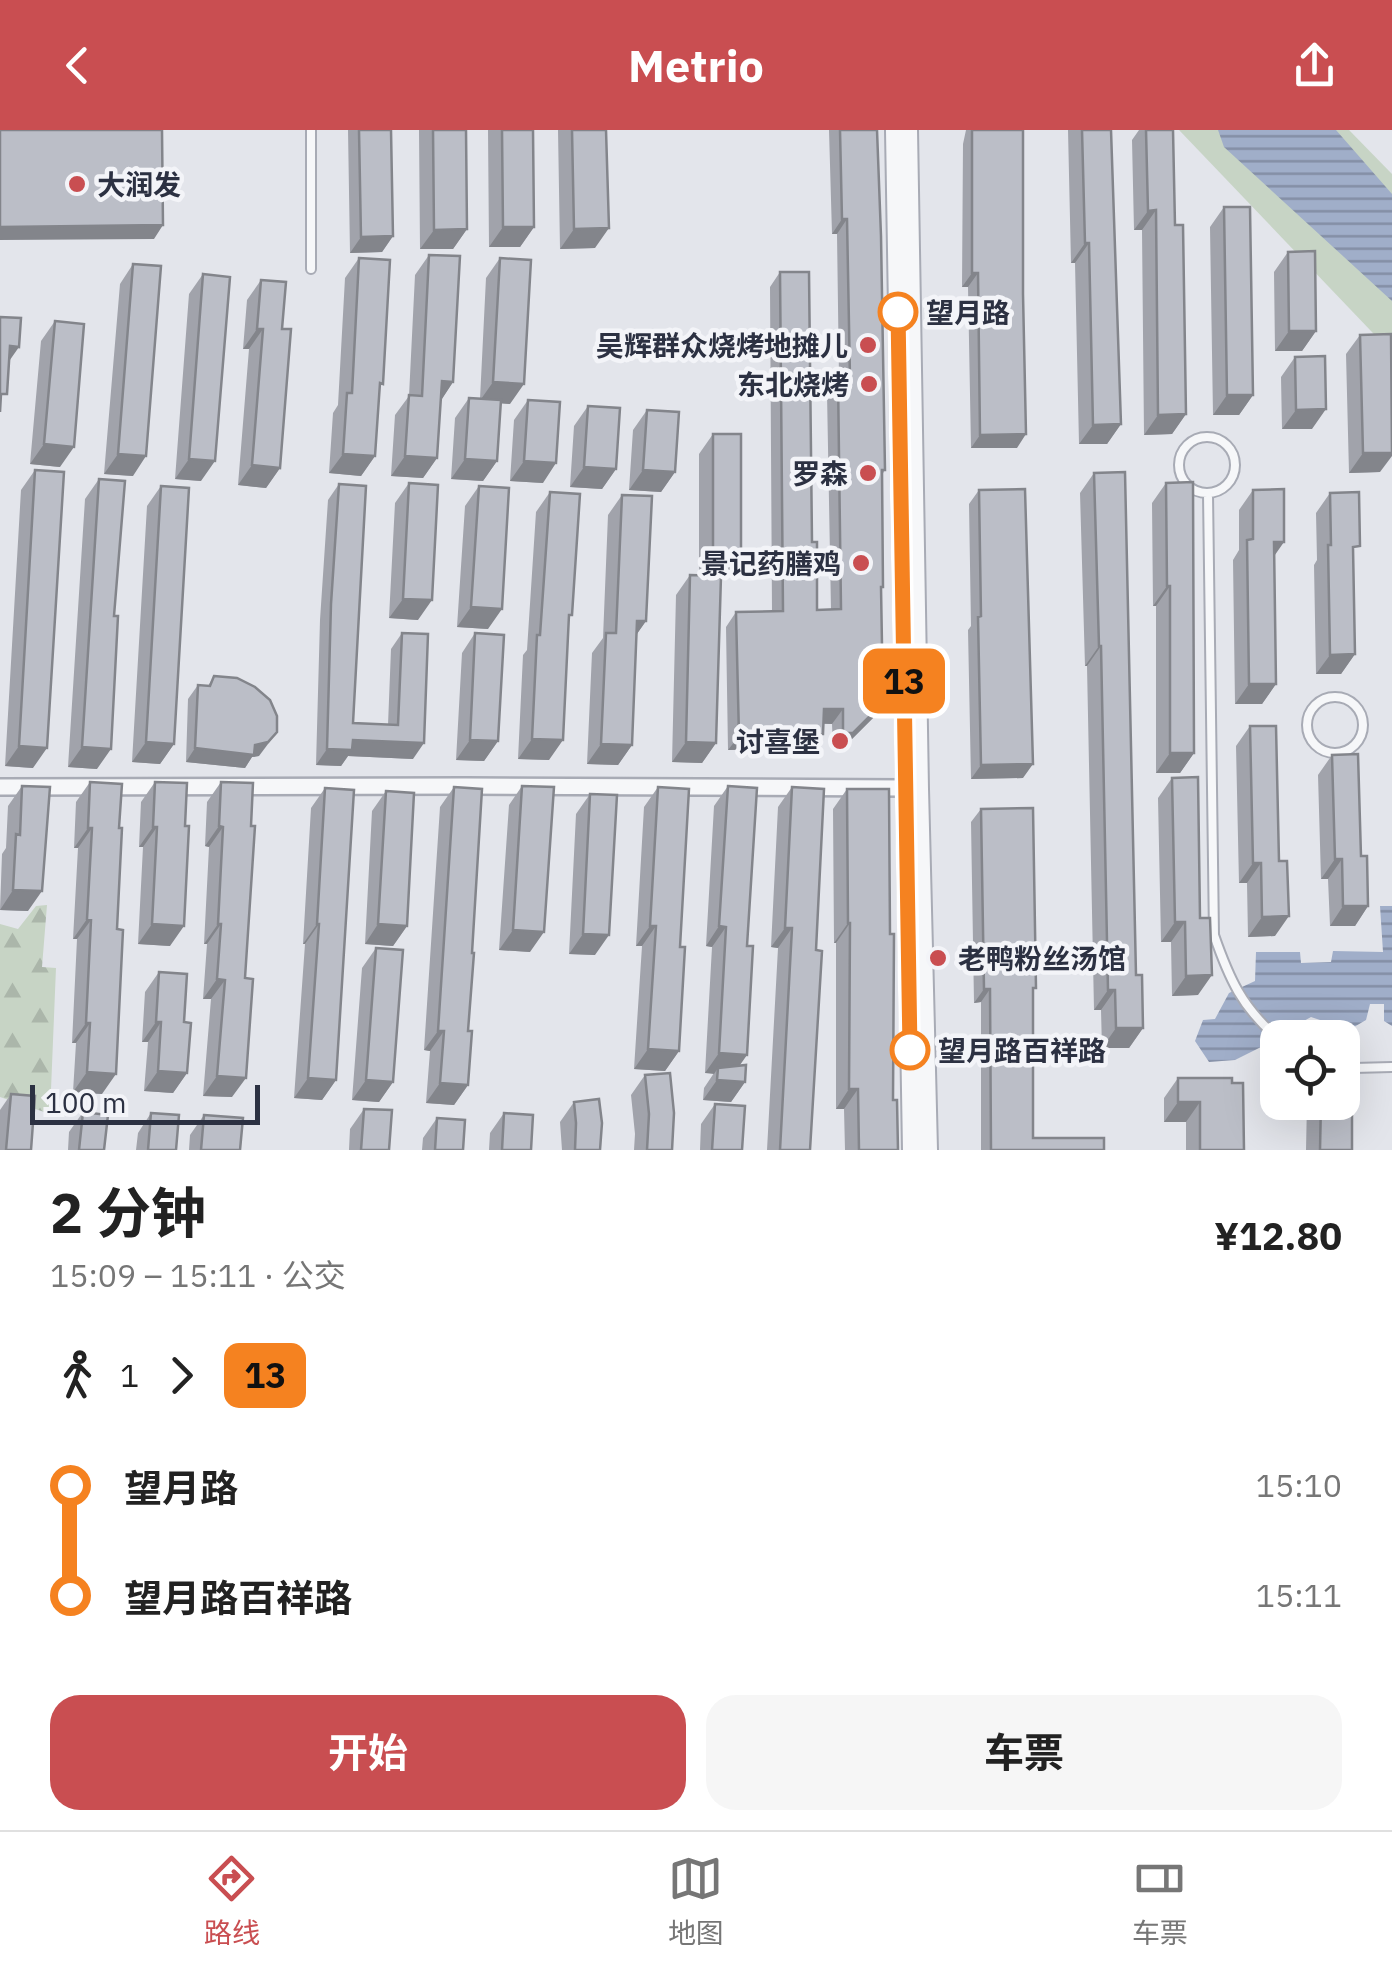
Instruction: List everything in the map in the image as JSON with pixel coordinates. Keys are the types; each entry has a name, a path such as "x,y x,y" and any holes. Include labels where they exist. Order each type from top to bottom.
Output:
{"street":[{"path":"895,130 912,1150"},
{"path":"908,130 928,1150"},
{"path":"0,788 905,788"}],"lane":[{"path":"311,130 311,269"},
{"path":"1206,436 1221,440 1232,450 1236,464 1233,479 1222,490 1208,494 1193,491 1182,480 1178,466 1182,452 1192,440 1206,436"},
{"path":"1208,494 1214,935 1228,974 1260,1020"},
{"path":"1335,697 1352,702 1358,709 1362,735 1349,750 1330,753 1314,744 1307,726 1318,702 1335,697"},
{"path":"1360,1068 1392,1067"}],"green space":[{"path":"1179,130 1349,130 1392,174 1392,353"},
{"path":"47,905 42,967 56,968 50,1114 0,1097 0,924 18,929 36,906"}],"water":[{"path":"1218,130 1336,130 1392,194 1392,301 1224,147"},
{"path":"1380,906 1392,906 1392,1026 1384,1021 1384,1004 1370,1004 1366,1020 1360,1024 1360,1020 1311,1017 1260,1020 1260,1048 1235,1060 1209,1062 1195,1041 1203,1020 1215,1019 1229,993 1255,981 1256,952 1300,952 1301,963 1331,962 1333,951 1383,952"}],"building":[{"name":"大润发","path":"0,130 162,130 163,225 0,227"},
{"path":"359,130 391,130 393,236 361,237"},
{"path":"433,130 466,130 467,229 434,230"},
{"path":"502,130 533,130 534,227 503,227"},
{"path":"572,130 606,130 609,228 574,229"},
{"path":"840,130 877,130 885,470 883,703 853,733 843,733 843,709 824,709 823,734 739,736 736,612 783,611 780,272 809,272 812,542 817,542 817,610 841,609 838,378 850,378 847,219 842,219"},
{"path":"972,130 1023,130 1026,434 980,435 978,273 972,273"},
{"path":"1082,130 1111,130 1121,424 1093,425"},
{"path":"1146,130 1173,130 1175,225 1183,225 1186,414 1158,415 1156,210 1148,211"},
{"path":"1224,207 1250,207 1253,395 1227,395"},
{"path":"1315,251 1316,331 1289,331 1288,252"},
{"path":"429,255 460,256 453,382 442,381 437,458 405,456 409,395 422,396"},
{"path":"359,258 390,260 375,456 343,454 347,393 352,393"},
{"path":"500,258 531,260 524,384 493,382"},
{"path":"133,264 161,266 146,456 118,454"},
{"path":"203,274 230,277 215,461 189,459"},
{"path":"261,280 286,282 282,329 291,329 280,468 252,465 263,329 257,329"},
{"path":"0,317 21,318 19,347 10,346 7,394 1,394 0,412"},
{"path":"55,321 84,324 74,447 44,444"},
{"path":"1391,334 1392,453 1363,453 1360,335"},
{"path":"1325,356 1326,409 1296,410 1295,357"},
{"path":"469,398 501,400 497,461 465,459"},
{"path":"528,400 560,402 556,463 524,461"},
{"path":"588,406 620,408 616,469 584,467"},
{"path":"647,410 679,412 675,472 643,470"},
{"path":"713,434 741,434 741,554 713,554"},
{"path":"35,470 64,472 47,748 19,746"},
{"path":"1125,472 1136,975 1142,975 1143,1028 1116,1028 1115,990 1108,990 1094,473"},
{"path":"99,479 125,481 114,616 118,616 111,749 82,747"},
{"path":"1193,482 1194,753 1170,753 1166,483"},
{"path":"409,483 438,485 432,600 403,599"},
{"path":"339,484 366,486 353,723 398,725 402,633 428,634 424,743 353,740 352,750 327,749"},
{"path":"161,486 189,488 174,744 146,742"},
{"path":"479,486 509,488 502,609 471,607"},
{"path":"1025,489 1033,764 981,765 979,490"},
{"path":"1284,489 1284,542 1274,542 1276,684 1249,684 1247,540 1253,539 1253,490"},
{"path":"550,492 580,494 563,740 532,739"},
{"path":"1359,492 1360,546 1353,547 1355,654 1330,655 1330,493"},
{"path":"622,495 652,496 646,621 637,621 632,745 601,744 606,633 616,633"},
{"path":"690,575 721,576 716,743 686,742"},
{"path":"475,633 504,635 498,741 470,740"},
{"path":"214,676 237,678 270,700 277,716 277,732 268,742 255,745 254,755 195,748 198,685 210,686"},
{"path":"1250,726 1276,726 1279,861 1287,861 1289,916 1262,917 1261,863 1253,863"},
{"path":"1358,754 1361,856 1367,856 1368,906 1343,906 1342,859 1335,859 1332,755"},
{"path":"1198,777 1200,918 1210,918 1212,975 1186,976 1185,922 1175,922 1172,778"},
{"path":"90,782 122,784 117,929 123,930 116,1074 87,1072"},
{"path":"155,782 187,783 184,926 152,924"},
{"path":"221,782 253,783 251,826 255,826 245,978 253,979 246,1078 217,1076 225,980 217,979"},
{"path":"22,786 50,787 42,891 13,890"},
{"path":"522,786 554,787 544,932 513,930"},
{"path":"728,786 757,788 747,946 753,946 747,1055 719,1053 726,927 719,926"},
{"path":"454,787 482,789 468,1085 440,1083 444,1031 438,1031"},
{"path":"658,787 689,789 679,1051 648,1049 656,926 650,926"},
{"path":"792,787 824,789 816,950 822,951 810,1150 780,1150 792,928 785,928"},
{"path":"325,788 354,790 336,1080 308,1078"},
{"path":"847,789 889,789 890,934 894,934 893,1100 897,1100 898,1150 859,1150 858,1089 849,1089"},
{"path":"386,791 414,793 407,926 378,924"},
{"path":"590,794 617,795 609,935 583,934"},
{"path":"1033,808 1033,1138 1104,1138 1104,1150 991,1150 990,989 984,989 981,809"},
{"path":"376,948 403,950 393,1082 366,1080"},
{"path":"159,972 187,974 184,1022 191,1023 187,1073 158,1071"},
{"path":"746,1065 745,1082 717,1080 718,1068"},
{"path":"670,1073 672,1150 647,1150 645,1075"},
{"path":"1178,1078 1232,1078 1232,1083 1243,1083 1244,1150 1200,1150 1200,1102 1178,1102"},
{"path":"11,1094 35,1096 31,1150 6,1150"},
{"path":"599,1099 600,1150 575,1150 574,1102"},
{"path":"715,1104 745,1106 742,1150 712,1150"},
{"path":"364,1109 392,1110 389,1150 361,1150"},
{"path":"83,1112 108,1115 104,1150 79,1150"},
{"path":"151,1113 179,1115 176,1150 148,1150"},
{"path":"504,1113 533,1115 531,1150 502,1150"},
{"path":"204,1115 243,1118 240,1150 201,1150"},
{"path":"437,1118 465,1120 463,1150 435,1150"},
{"path":"1321,1120 1352,1120 1352,1150 1320,1150"}],"bus line":[{"name":"13","path":"898,312 910,1050"}],"place":[{"name":"大润发","path":"77,184"},
{"name":"望月路","path":"898,312"},
{"name":"吴辉群众烧烤地摊儿","path":"868,345"},
{"name":"东北烧烤","path":"869,384"},
{"name":"罗森","path":"868,473"},
{"name":"景记药膳鸡","path":"861,563"},
{"name":"讨喜堡","path":"840,741"},
{"name":"老鸭粉丝汤馆","path":"938,958"},
{"name":"望月路百祥路","path":"910,1050"}]}
